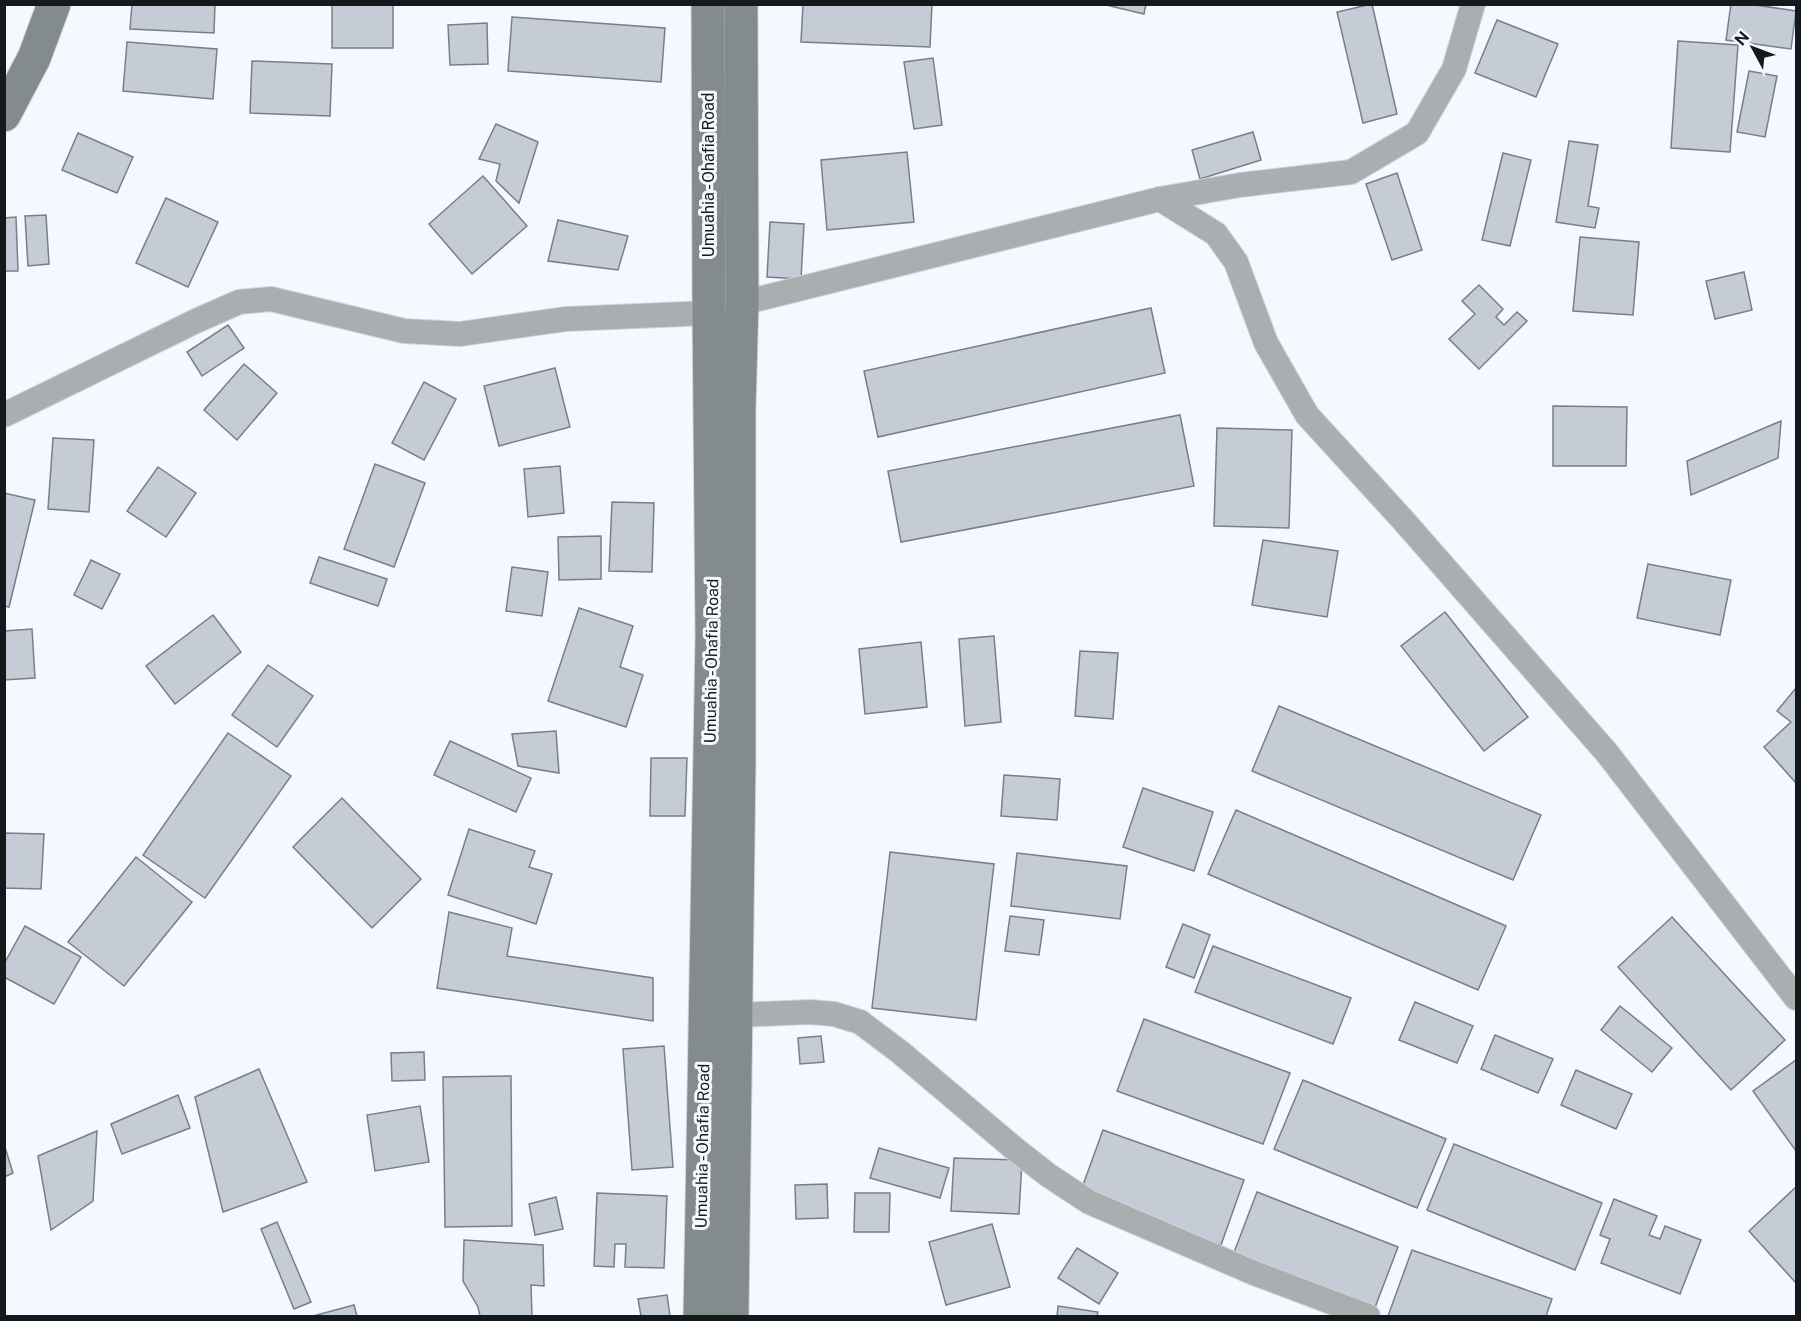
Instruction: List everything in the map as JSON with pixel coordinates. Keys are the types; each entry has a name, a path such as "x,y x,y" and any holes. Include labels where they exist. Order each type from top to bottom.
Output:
{"main road":[{"path":"4,115 34,58 54,4"},
{"name":"Umuahia - Ohafia Road","path":"708,4 709,313 724,410 740,761 732,1317"},
{"name":"Umuahia - Ohafia Road","path":"700,1317 712,636 724,410 742,303 741,4"},
{"path":"702,1136 734,1134"}],"street":[{"path":"742,303 1160,199 1240,185 1350,172 1417,134 1454,69 1473,4"},
{"path":"1160,199 1216,234 1236,262 1266,343 1307,414 1403,520 1606,753 1797,998"},
{"path":"4,415 239,302 271,299 404,331 460,334 566,319 709,313"},
{"path":"736,1016 810,1012 834,1014 860,1022 900,1052 1032,1163 1089,1202 1254,1273 1368,1317"}],"building":[{"path":"132,4 215,4 214,33 130,29"},
{"path":"332,4 393,4 393,48 332,48"},
{"path":"803,4 932,4 930,47 801,42"},
{"path":"1102,4 1146,4 1144,14"},
{"path":"1372,4 1397,114 1363,123 1337,12"},
{"path":"1731,4 1749,4 1796,11 1791,49 1726,40"},
{"path":"512,17 665,28 661,82 508,71"},
{"path":"1497,20 1558,44 1536,97 1475,73"},
{"path":"487,23 488,64 450,65 448,25"},
{"path":"1678,41 1738,45 1730,152 1671,148"},
{"path":"127,42 217,49 213,99 123,91"},
{"path":"933,58 942,125 914,129 904,62"},
{"path":"252,61 332,64 330,116 250,113"},
{"path":"1749,71 1777,76 1765,137 1737,132"},
{"path":"496,124 538,142 519,203 496,181 500,164 479,159"},
{"path":"1253,132 1261,160 1200,179 1192,150"},
{"path":"78,133 133,157 117,193 62,170"},
{"path":"1569,141 1598,145 1588,206 1599,208 1595,228 1556,222"},
{"path":"907,152 914,222 827,230 821,160"},
{"path":"1503,153 1531,160 1510,246 1482,240"},
{"path":"1397,173 1422,250 1392,260 1366,184"},
{"path":"483,176 527,226 472,274 429,224"},
{"path":"166,198 218,222 188,287 136,263"},
{"path":"46,215 49,264 28,266 25,216"},
{"path":"16,217 18,271 4,271 4,218"},
{"path":"558,220 628,236 618,270 548,261"},
{"path":"770,222 804,224 801,279 767,277"},
{"path":"1580,237 1639,242 1633,315 1573,311"},
{"path":"1744,272 1752,310 1715,319 1706,281"},
{"path":"1479,285 1503,309 1496,317 1504,325 1517,312 1527,321 1479,369 1449,339 1475,314 1462,301"},
{"path":"1151,308 1165,373 878,437 864,371"},
{"path":"228,325 244,348 202,376 187,352"},
{"path":"244,364 277,393 237,440 204,410"},
{"path":"555,368 570,427 499,446 484,386"},
{"path":"424,382 456,399 424,460 392,443"},
{"path":"1553,406 1627,407 1626,466 1553,466"},
{"path":"1180,415 1194,486 901,542 888,471"},
{"path":"1781,421 1778,458 1691,495 1687,461"},
{"path":"1217,428 1292,430 1289,528 1214,526"},
{"path":"53,438 94,440 89,512 48,509"},
{"path":"375,464 425,483 394,567 344,549"},
{"path":"560,466 564,513 528,517 524,469"},
{"path":"158,467 196,493 166,537 127,511"},
{"path":"4,493 35,500 9,607 4,606"},
{"path":"612,502 654,503 652,572 609,571"},
{"path":"601,536 601,579 559,580 558,537"},
{"path":"1263,540 1338,551 1327,617 1252,605"},
{"path":"319,557 387,579 378,606 310,583"},
{"path":"91,560 120,574 102,609 74,595"},
{"path":"1648,564 1731,580 1720,635 1637,618"},
{"path":"512,567 548,572 542,616 506,611"},
{"path":"579,608 633,626 620,667 643,675 626,727 548,701"},
{"path":"1445,612 1528,717 1484,751 1401,646"},
{"path":"213,615 241,652 175,704 146,666"},
{"path":"32,629 35,678 4,680 4,631"},
{"path":"994,636 1001,722 965,726 959,639"},
{"path":"921,642 927,707 865,714 859,649"},
{"path":"1080,651 1118,653 1113,719 1075,716"},
{"path":"268,665 313,696 277,747 232,715"},
{"path":"1796,688 1796,783 1764,747 1791,722 1777,711"},
{"path":"1279,706 1541,815 1513,880 1252,771"},
{"path":"556,731 559,773 518,766 512,734"},
{"path":"228,733 291,776 205,898 143,855"},
{"path":"450,741 531,778 516,812 434,775"},
{"path":"651,758 687,758 685,816 650,816"},
{"path":"1004,775 1060,779 1057,820 1001,816"},
{"path":"1143,788 1213,812 1194,871 1123,847"},
{"path":"342,798 421,879 372,928 293,847"},
{"path":"1236,810 1506,926 1478,990 1208,874"},
{"path":"469,829 535,851 529,867 552,874 536,924 448,895"},
{"path":"4,833 44,834 41,889 4,888"},
{"path":"890,852 994,864 976,1020 872,1008"},
{"path":"1017,853 1127,866 1120,919 1011,906"},
{"path":"136,857 192,902 124,986 68,942"},
{"path":"449,912 512,928 507,956 653,978 653,1021 437,988"},
{"path":"1010,916 1044,920 1039,955 1005,951"},
{"path":"1672,917 1785,1040 1731,1090 1618,967"},
{"path":"1183,924 1210,935 1194,978 1166,967"},
{"path":"25,926 81,957 54,1004 4,977 4,964"},
{"path":"1213,946 1351,998 1333,1044 1195,992"},
{"path":"1415,1002 1473,1026 1457,1063 1399,1040"},
{"path":"1620,1006 1672,1048 1652,1072 1601,1030"},
{"path":"1144,1019 1290,1073 1263,1144 1117,1091"},
{"path":"1495,1035 1553,1059 1538,1093 1481,1069"},
{"path":"821,1036 824,1062 800,1064 798,1038"},
{"path":"664,1046 673,1167 632,1170 623,1049"},
{"path":"424,1052 425,1080 392,1081 391,1053"},
{"path":"1796,1060 1796,1151 1753,1091"},
{"path":"259,1069 307,1182 223,1212 195,1097"},
{"path":"1576,1070 1632,1094 1616,1129 1561,1105"},
{"path":"511,1076 512,1226 445,1227 443,1077"},
{"path":"1303,1080 1446,1139 1417,1208 1274,1149"},
{"path":"178,1095 190,1128 122,1154 111,1124"},
{"path":"420,1106 429,1162 375,1171 367,1115"},
{"path":"1103,1130 1244,1180 1221,1245 1079,1196"},
{"path":"97,1131 93,1201 51,1230 38,1156"},
{"path":"4,1144 13,1173 4,1177"},
{"path":"1454,1144 1602,1203 1575,1270 1427,1210"},
{"path":"879,1148 949,1168 940,1198 870,1178"},
{"path":"954,1158 1022,1160 1019,1214 951,1211"},
{"path":"827,1184 828,1218 796,1219 795,1185"},
{"path":"1796,1187 1796,1283 1749,1231"},
{"path":"1257,1192 1398,1247 1374,1310 1233,1255"},
{"path":"597,1193 667,1196 664,1268 625,1267 626,1244 615,1244 614,1267 594,1266"},
{"path":"855,1193 890,1193 889,1232 854,1232"},
{"path":"556,1197 563,1229 535,1235 529,1204"},
{"path":"1614,1199 1657,1216 1649,1235 1660,1239 1665,1226 1701,1240 1680,1294 1601,1263 1610,1239 1600,1235"},
{"path":"277,1222 311,1302 294,1309 261,1229"},
{"path":"992,1224 1010,1287 946,1305 929,1242"},
{"path":"464,1240 543,1245 544,1286 531,1285 532,1316 480,1316 478,1307 463,1281"},
{"path":"1077,1248 1118,1273 1099,1304 1058,1278"},
{"path":"1412,1250 1552,1299 1546,1316 1388,1316"},
{"path":"667,1295 670,1316 641,1316 638,1299"},
{"path":"354,1305 357,1316 313,1316"},
{"path":"1058,1306 1098,1312 1097,1316 1057,1316"}]}
